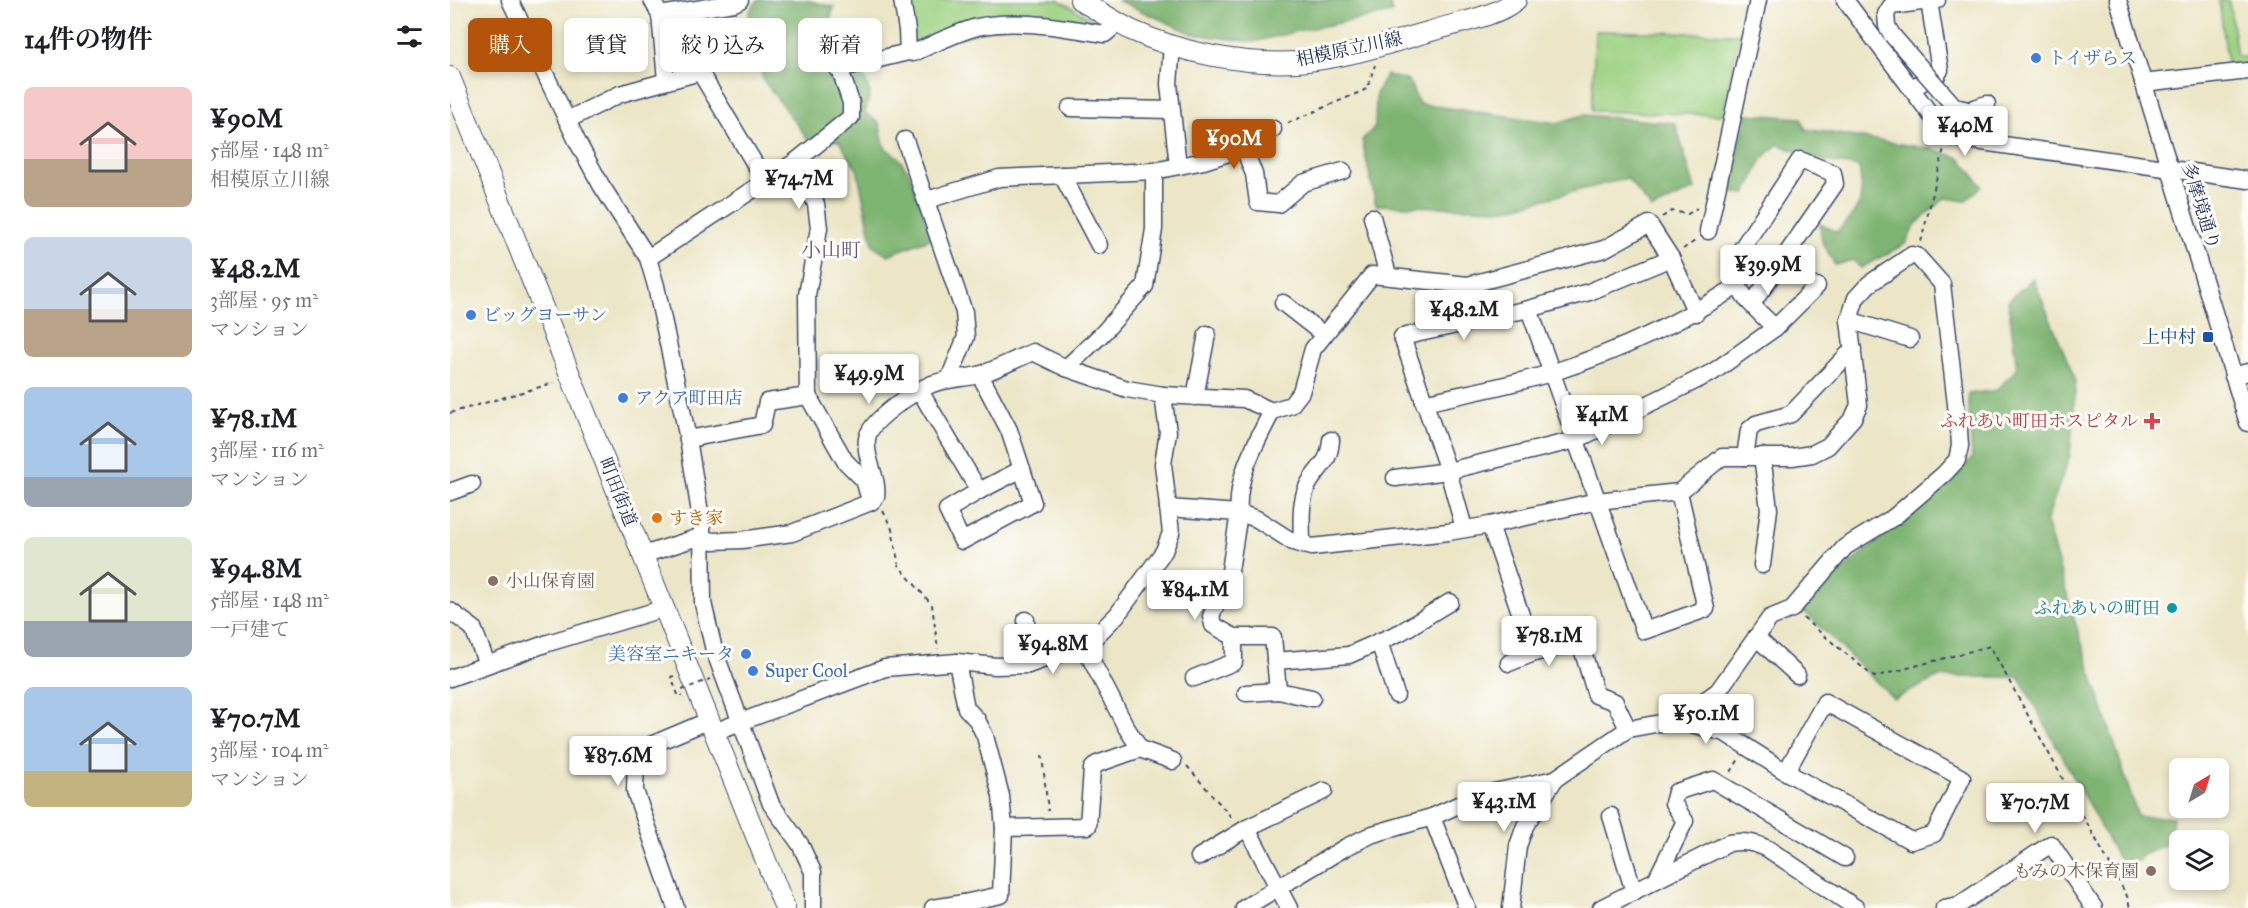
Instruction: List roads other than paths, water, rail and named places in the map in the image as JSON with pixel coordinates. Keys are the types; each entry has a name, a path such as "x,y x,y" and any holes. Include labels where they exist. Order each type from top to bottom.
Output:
{"main road":[{"name":"相模原立川線","path":"1080,0 1118,23 1172,45 1223,57 1275,62 1314,60 1382,45 1498,11 1516,0"},
{"name":"町田街道","path":"450,77 712,726 780,906"}],"street":[{"path":"510,0 567,120 601,185 648,258 688,439 702,525 703,603 714,650 771,804 800,843 813,872 813,908"},
{"path":"652,0 660,15 666,80"},
{"path":"660,15 734,3 740,0"},
{"path":"902,0 908,52"},
{"path":"1708,231 1758,0"},
{"path":"1845,0 1944,131 1955,138 2248,180"},
{"path":"1937,0 1891,6 1886,14 1887,26 1892,35 1955,107 1968,110 1987,104"},
{"name":"多摩境通り","path":"2118,0 2170,170 2241,374 2248,423"},
{"path":"1911,87 1937,75 1940,70 1929,1"},
{"path":"882,58 908,52 913,53 966,30 980,27 1052,26 1105,34 1118,23"},
{"path":"1172,45 1169,84 1178,166"},
{"path":"2143,83 2248,71"},
{"path":"567,120 621,94 700,72 765,181"},
{"path":"648,258 795,162 851,117 851,104 839,72"},
{"path":"1070,108 1172,110"},
{"path":"927,200 999,178 1154,171 1232,152 1273,129"},
{"path":"905,140 964,312 966,337 949,379"},
{"path":"1243,146 1254,174 1258,202 1278,204 1303,183 1343,171"},
{"path":"1752,304 1835,184 1833,172 1800,160 1735,259 1732,272 1737,286 1752,304 1775,328"},
{"path":"795,162 816,204 819,228 807,295 808,396 844,461 864,480 874,500"},
{"path":"1066,368 1102,334 1145,286 1154,229 1154,171"},
{"path":"1062,175 1099,245"},
{"path":"1372,217 1388,275"},
{"path":"874,500 877,490 867,451 867,438 877,420 931,384 980,375 1033,352 1066,368 1127,389 1163,395 1244,399 1272,411 1291,405 1301,392 1313,349 1372,275 1468,285 1604,249 1649,225 1671,258 1695,313"},
{"path":"1168,508 1239,513 1257,519 1293,542 1312,547 1490,525 1597,501 1679,492 1722,457 1792,457 1812,454 1828,446 1852,418 1859,405 1849,320 1856,298 1869,284 1912,255 1917,256 1942,284 1959,430 1960,446 1957,460 1894,517 1845,547 1792,609 1770,618 1718,691 1677,720 1628,729 1555,779 1480,795 1432,817 1373,834 1346,847 1244,908"},
{"path":"1464,528 1448,471 1402,337 1529,309 1589,292 1671,258"},
{"path":"1424,403 1553,372 1625,346 1695,313 1737,286"},
{"path":"1395,478 1448,471 1576,440 1713,372 1775,328 1816,286"},
{"path":"1283,303 1324,335"},
{"path":"1529,309 1644,631 1706,609 1679,492"},
{"path":"1849,320 1910,339"},
{"path":"1195,397 1207,334"},
{"path":"1762,565 1769,509 1753,457 1749,430 1756,424 1791,414 1853,349"},
{"path":"980,375 1009,430 1022,469 1033,503 962,541 947,510 1022,469"},
{"path":"920,391 979,491"},
{"path":"676,908 635,791 636,757 639,750 712,726 741,721 885,668 948,662 996,666 1028,665 1073,649 1094,638 1117,615 1164,551 1172,533 1163,464 1168,432 1163,395"},
{"path":"688,439 762,425 767,402 808,396"},
{"path":"1272,411 1244,467 1229,577 1211,616 1213,625 1234,637 1273,638 1278,691"},
{"path":"1302,545 1301,510 1308,485 1329,456 1331,440"},
{"path":"450,492 472,484"},
{"path":"643,555 696,538 742,540 792,533 874,500"},
{"path":"1490,525 1534,653"},
{"path":"1275,661 1348,655 1401,632 1450,603"},
{"path":"450,678 571,636 665,608"},
{"path":"450,611 473,628 487,664"},
{"path":"1026,620 1028,665"},
{"path":"1194,678 1234,662 1234,637"},
{"path":"1756,638 1797,675"},
{"path":"1379,641 1396,695"},
{"path":"1509,663 1534,653 1580,642 1596,695 1615,702 1628,729"},
{"path":"1083,644 1126,727 1140,749 1173,761"},
{"path":"933,908 964,906 1001,895 1004,828 996,771 986,736 977,720 966,708 948,662"},
{"path":"1246,693 1278,691 1312,698"},
{"path":"1677,720 1725,733 1786,772 1911,841 1934,834 1962,778 1825,702 1786,772"},
{"path":"1004,828 1088,826 1092,769 1097,764 1140,749"},
{"path":"1511,908 1518,846 1525,826 1555,779"},
{"path":"1656,880 1685,820 1673,803 1676,792 1713,780 1845,858"},
{"path":"1199,857 1247,828 1324,791"},
{"path":"1611,816 1634,892"},
{"path":"1432,817 1467,908"},
{"path":"1247,828 1289,908"},
{"path":"1601,908 1730,843 1755,843 1856,908"},
{"path":"1944,908 1959,905 2051,844 2094,908"}],"place":[{"name":"トイザらス","path":"2036,58"},
{"name":"ビッグヨーサン","path":"471,315"},
{"name":"上中村","path":"2208,337"},
{"name":"アクア町田店","path":"623,398"},
{"name":"ふれあい町田ホスピタル","path":"2152,421"},
{"name":"すき家","path":"657,518"},
{"name":"小山保育園","path":"493,581"},
{"name":"ふれあいの町田","path":"2172,608"},
{"name":"美容室ニキータ","path":"746,654"},
{"name":"Super Cool","path":"753,671"},
{"name":"もみの木保育園","path":"2151,871"}],"district":[{"name":"小山町","path":"831,250"}]}
